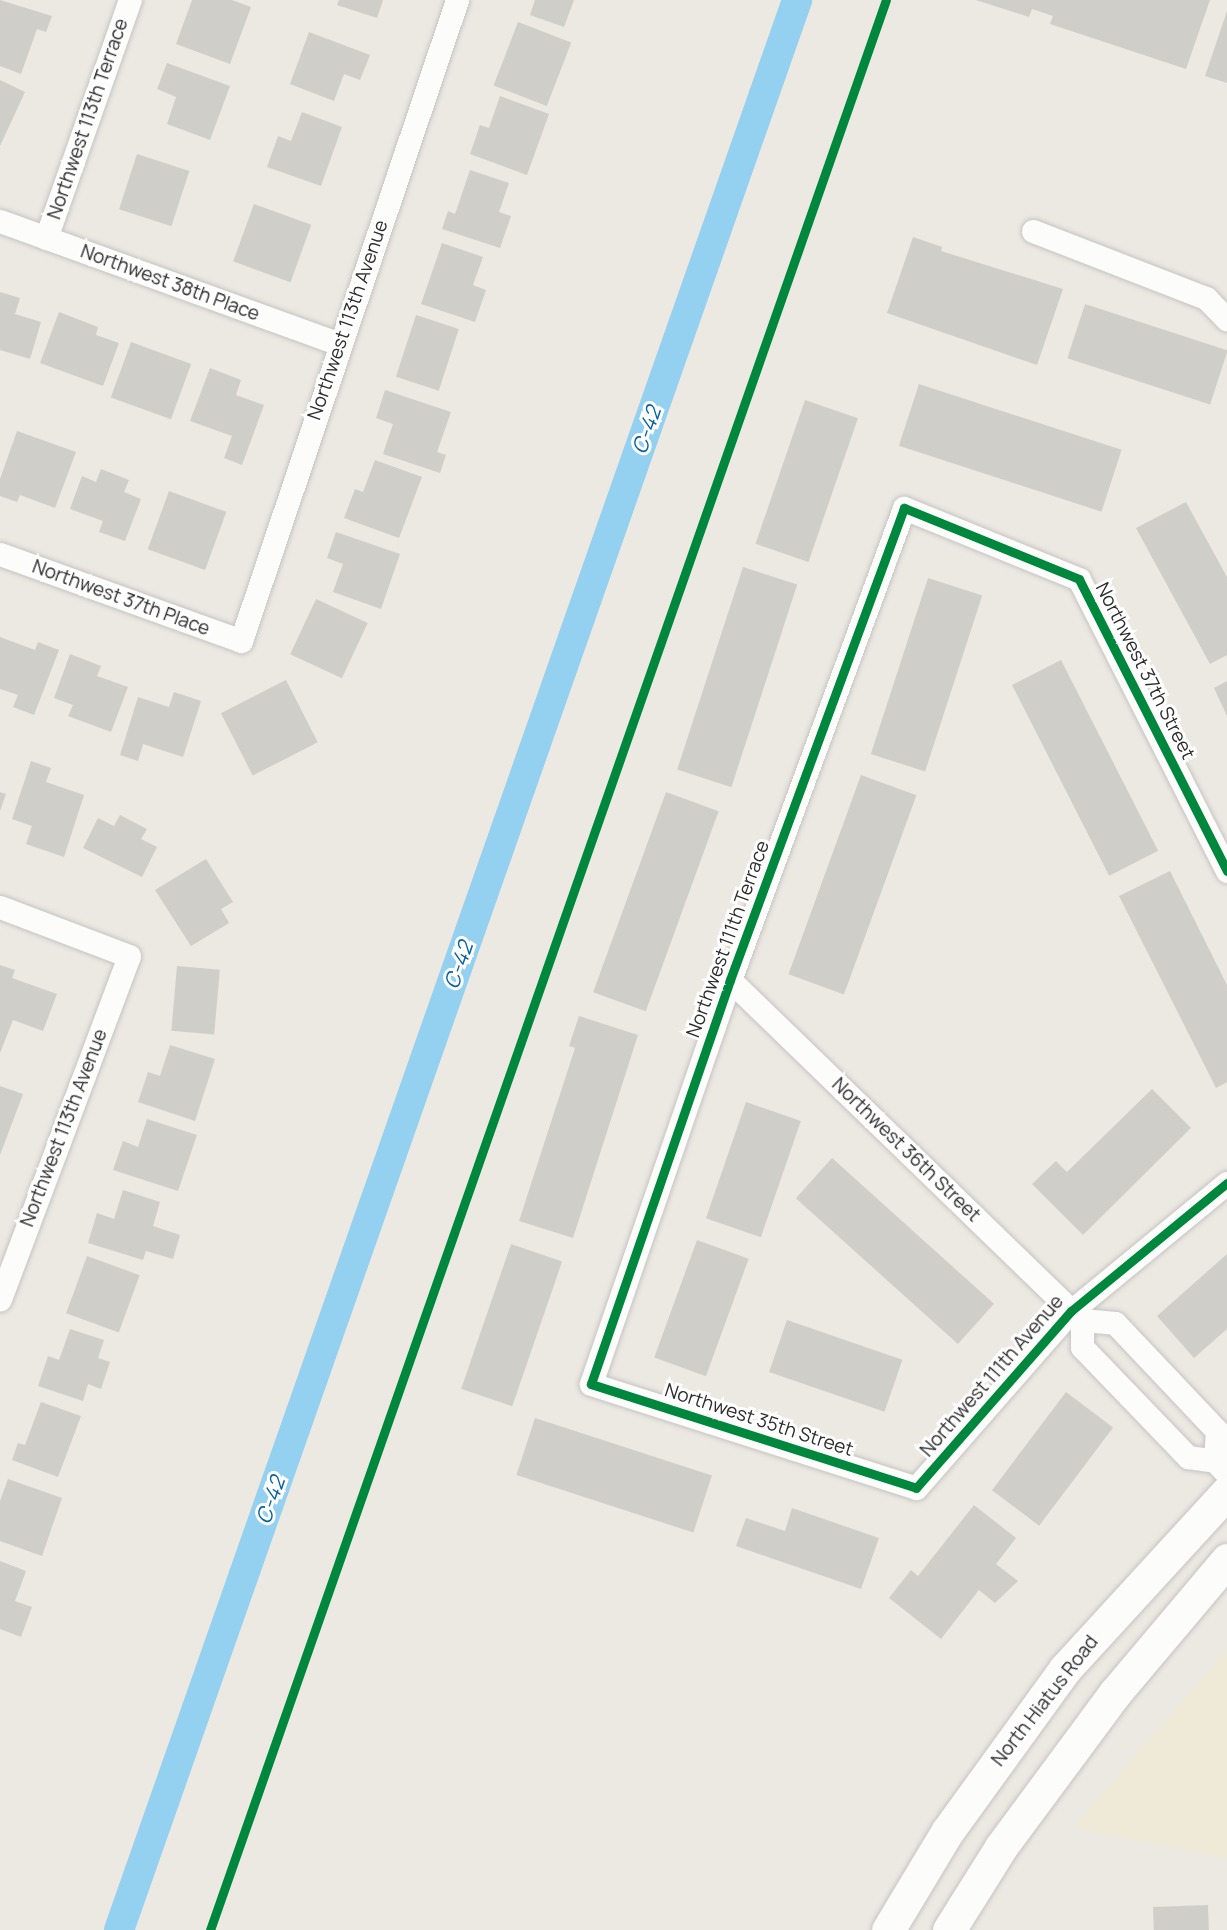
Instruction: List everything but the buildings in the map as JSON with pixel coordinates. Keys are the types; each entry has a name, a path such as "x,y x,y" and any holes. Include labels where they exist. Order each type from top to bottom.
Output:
{"main road":[{"name":"North Hiatus Road","path":"888,1930 947,1832 1065,1669 1227,1492"},
{"path":"949,1930 1001,1847 1115,1693 1227,1560"}],"street":[{"name":"Northwest 113th Terrace","path":"46,238 130,0"},
{"name":"Northwest 113th Avenue","path":"242,641 457,0"},
{"name":"Northwest 38th Place","path":"0,221 340,344"},
{"path":"1033,231 1206,298 1227,320"},
{"name":"Northwest 37th Street","path":"904,508 1079,579 1227,871"},
{"name":"Northwest 111th Terrace","path":"591,1384 730,980 904,508"},
{"name":"Northwest 37th Place","path":"0,554 242,641"},
{"name":"Northwest 113th Avenue","path":"0,907 130,956 10,1243 0,1300"},
{"name":"Northwest 36th Street","path":"730,980 1077,1315"},
{"name":"Northwest 111th Avenue","path":"916,1489 1077,1315 1227,1183"},
{"path":"1077,1315 1115,1323 1217,1431 1221,1468 1188,1457 1082,1347 1077,1315"},
{"name":"Northwest 35th Street","path":"591,1384 916,1489"}],"shaded area":[{"path":"1227,1650 1227,1859 1073,1828 1182,1701"}],"waterway":[{"name":"C-42","path":"119,1930 797,0"}],"cycle path":[{"path":"210,1930 886,0"},
{"path":"1227,871 1079,579 904,508 730,980 591,1384 916,1488 1071,1311 1227,1183"}]}
